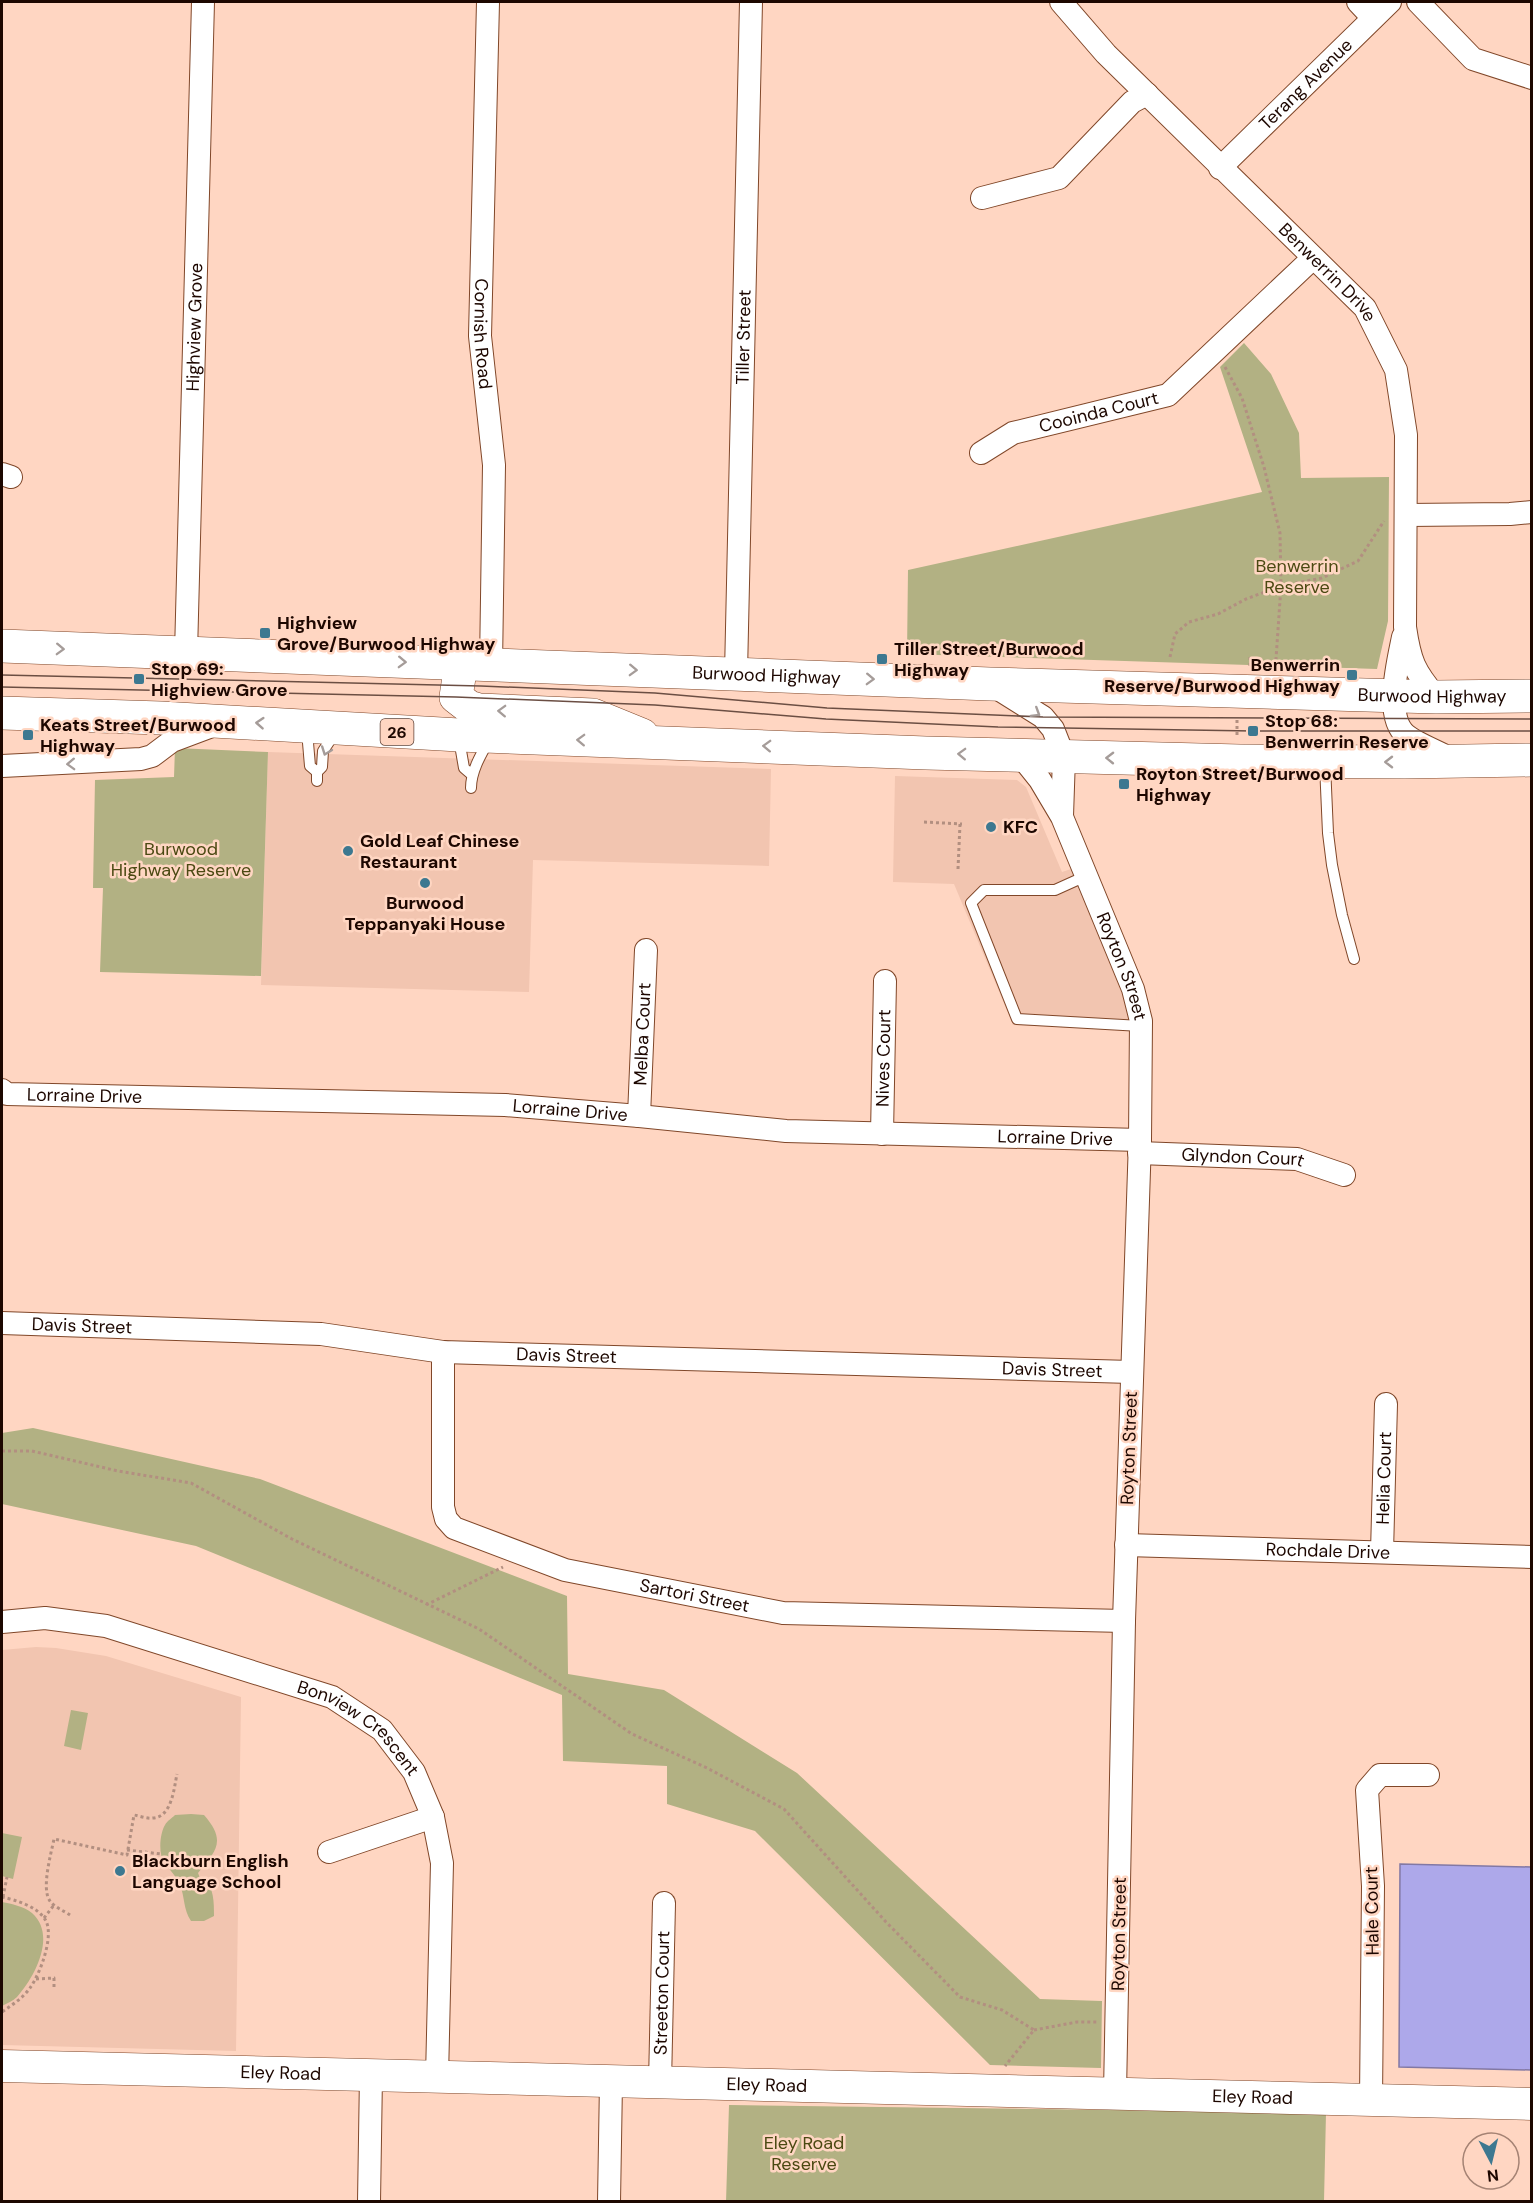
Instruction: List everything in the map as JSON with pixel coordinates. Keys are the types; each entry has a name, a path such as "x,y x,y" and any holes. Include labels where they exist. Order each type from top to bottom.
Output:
{"highway":[{"name":"Burwood Highway","path":"2,646 990,684 1436,698 1532,696"},
{"path":"476,664 456,697 469,707 493,711 593,715 660,742"},
{"name":"26","path":"2,712 225,721 491,737 1064,757 1325,762 1532,760"}],"main road":[{"name":"Eley Road","path":"2,2066 1532,2104"}],"street":[{"name":"Highview Grove","path":"186,653 203,2"},
{"name":"Cornish Road","path":"476,664 494,465 480,336 488,2"},
{"name":"Tiller Street","path":"736,673 751,2"},
{"name":"Benwerrin Drive","path":"1061,2 1106,54 1365,308 1396,370 1406,435 1405,627 1395,676 1394,696 1397,719 1408,738 1433,748 1455,762"},
{"name":"Terang Avenue","path":"1220,168 1365,10 1390,2"},
{"path":"1418,2 1473,59 1532,78"},
{"path":"982,198 1059,178 1132,102 1147,94"},
{"name":"Cooinda Court","path":"981,453 1013,433 1168,395 1313,258"},
{"path":"1407,515 1532,512"},
{"name":"Benwerrin Drive","path":"1405,627 1413,666 1436,698"},
{"name":"Royton Street","path":"990,684 1043,717 1053,729 1064,757 1062,817"},
{"path":"2,766 141,759 152,756 185,735 225,721"},
{"name":"Royton Street","path":"1020,755 1040,780 1062,817 1133,990 1141,1026 1124,1621 1115,2093"},
{"name":"Melba Court","path":"639,1116 646,950"},
{"name":"Nives Court","path":"882,1134 885,981"},
{"name":"Lorraine Drive","path":"2,1089 7,1094 505,1105 786,1131 1139,1147"},
{"name":"Glyndon Court","path":"1139,1147 1297,1159 1344,1175"},
{"name":"Davis Street","path":"2,1323 321,1334 443,1352 1131,1372"},
{"name":"Sartori Street","path":"443,1352 442,1507 446,1519 454,1528 565,1570 783,1613 1124,1621"},
{"name":"Helia Court","path":"1382,1552 1386,1404"},
{"name":"Rochdale Drive","path":"1126,1545 1532,1557"},
{"name":"Bonview Crescent","path":"2,1622 45,1618 106,1626 332,1697 382,1730 414,1772 433,1817 442,1863 437,2077"},
{"name":"Hale Court","path":"1371,2100 1373,1886 1367,1790 1380,1775 1428,1775"},
{"path":"329,1852 433,1817"},
{"name":"Streeton Court","path":"660,2083 664,1903"},
{"path":"369,2202 371,2075"},
{"path":"609,2202 611,2082"}],"lane":[{"path":"322,728 322,767 317,777 310,766 322,728"},
{"path":"459,735 464,768 471,774"},
{"path":"471,788 471,774 476,769 491,737"},
{"path":"1325,762 1328,833 1332,865 1347,940 1354,959"},
{"path":"1086,876 1055,890 984,890 971,903 1017,1019 1141,1026"}],"path":[{"path":"1213,352 1227,369 1242,398 1264,467 1280,533 1281,586 1276,659"},
{"path":"1170,657 1175,634 1189,622 1218,614 1246,599 1281,586 1322,578 1358,561 1384,521"},
{"path":"1237,720 1237,740"},
{"path":"924,822 961,824 958,869"},
{"path":"2,1451 32,1451 118,1471 191,1483 292,1539 479,1629 632,1734 707,1768 784,1809 886,1922 960,1996 1002,2010 1034,2030"},
{"path":"426,1605 527,1556"},
{"path":"70,1915 50,1901 46,1885 54,1839 126,1855 134,1815 153,1818 160,1816 171,1800 177,1774"},
{"path":"127,1850 161,1854"},
{"path":"2,2012 30,1989 48,1942 48,1930 44,1918 25,1904 2,1897 7,1877"},
{"path":"44,1918 54,1905"},
{"path":"35,1979 54,1978 54,1988"},
{"path":"998,2091 1000,2073 1034,2030 1077,2022 1117,2023"}],"shaded area":[{"path":"268,752 771,769 769,866 533,860 529,992 261,985"},
{"path":"895,776 1017,780 1026,787 1062,872 1071,869 1129,1010 1132,1030 1013,1025 954,884 893,882"},
{"name":"Blackburn English Language School","path":"36,1647 106,1656 241,1697 236,2051 2,2045 2,1650"},
{"path":"1400,1864 1531,1867 1531,2070 1399,2067"}],"green space":[{"name":"Benwerrin Reserve","path":"1244,343 1271,374 1299,433 1301,478 1389,477 1388,621 1377,669 907,654 908,570 1262,492 1220,367"},
{"name":"Burwood Highway Reserve","path":"175,748 268,752 261,976 100,972 103,888 93,888 95,780 174,777"},
{"path":"33,1428 260,1479 567,1596 568,1674 664,1690 797,1773 1040,1999 1102,2001 1101,2068 990,2065 755,1831 667,1804 667,1766 563,1761 562,1695 196,1546 2,1504 2,1433"},
{"path":"71,1710 88,1713 81,1750 64,1746"},
{"path":"175,1815 204,1815 211,1824 217,1839 214,1852 198,1873 212,1891 214,1916 204,1921 191,1921 180,1885 164,1862 160,1848 166,1824"},
{"path":"2,1833 22,1837 13,1879 2,1876"},
{"path":"2,1902 21,1907 32,1913 43,1933 43,1944 41,1956 24,1989 2,2006"},
{"name":"Eley Road Reserve","path":"729,2105 1326,2113 1324,2201 726,2202"}],"tram line":[{"path":"2,675 481,686 655,693 827,708 1043,717 1532,719"},
{"path":"2,687 456,697 655,705 826,719 998,727 1253,731 1532,731"}],"place":[{"name":"Highview Grove/Burwood Highway","path":"265,633"},
{"name":"Tiller Street/Burwood Highway","path":"882,659"},
{"name":"Benwerrin Reserve/Burwood Highway","path":"1352,675"},
{"name":"Stop 69: Highview Grove","path":"139,679"},
{"name":"Stop 68: Benwerrin Reserve","path":"1253,731"},
{"name":"Keats Street/Burwood Highway","path":"28,735"},
{"name":"Royton Street/Burwood Highway","path":"1124,784"},
{"name":"KFC","path":"991,827"},
{"name":"Gold Leaf Chinese Restaurant","path":"348,851"},
{"name":"Burwood Teppanyaki House","path":"425,883"},
{"name":"Blackburn English Language School","path":"120,1871"}]}
